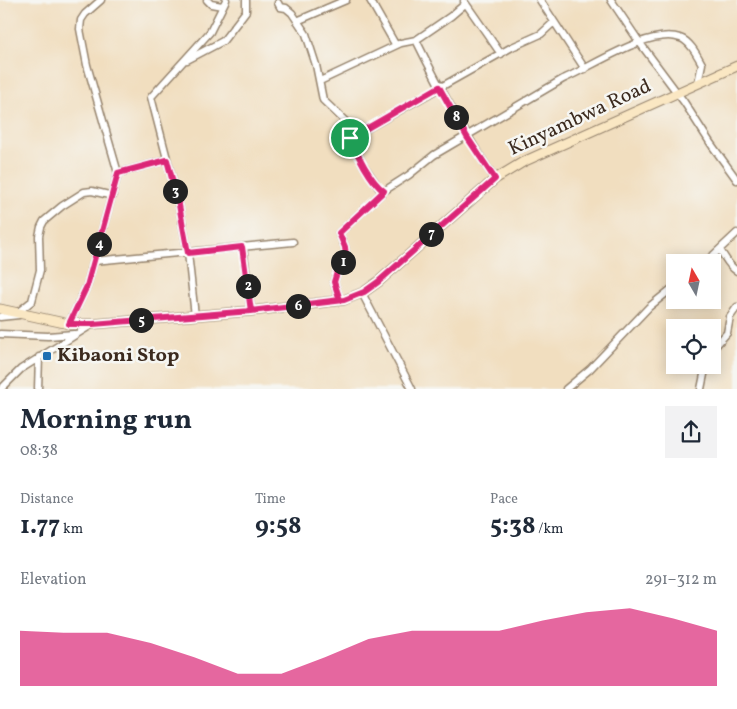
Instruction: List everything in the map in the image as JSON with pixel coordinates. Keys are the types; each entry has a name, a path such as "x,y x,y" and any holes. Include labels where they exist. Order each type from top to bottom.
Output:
{"street":[{"path":"69,324 87,286 118,173 89,72 80,29 81,20 85,14 101,0"},
{"path":"206,0 217,6 224,3"},
{"path":"184,62 223,41 246,11 246,0"},
{"path":"297,21 346,0"},
{"path":"370,0 394,44"},
{"path":"540,0 585,69"},
{"path":"611,0 737,180"},
{"path":"320,81 400,43 416,40 451,16 464,2 501,54"},
{"path":"195,316 188,253 179,205 151,97 210,32 224,3"},
{"path":"278,3 280,7 286,8 292,13 306,34 320,81 323,100 345,121 350,138 364,166 379,188 384,191"},
{"path":"350,138 439,87 541,34 554,22"},
{"path":"340,300 334,282 338,269 346,257 345,247 339,233 384,191 434,155 563,79 627,47 661,36 681,38 688,44 702,64 698,83"},
{"path":"416,40 439,87 467,137 495,179"},
{"name":"Kinyambwa Road","path":"0,309 69,324 93,324 251,311 340,300 362,293 378,282 495,179 523,162 737,66"},
{"path":"118,173 167,160"},
{"path":"0,318 20,313 32,301 40,270 39,236 44,221 62,206 84,192 92,190 112,196"},
{"path":"715,254 737,233"},
{"path":"94,261 293,242"},
{"path":"242,247 251,311"},
{"path":"720,250 737,272"},
{"path":"362,293 412,389"},
{"path":"566,389 590,369 649,308 666,294"},
{"path":"721,340 727,333 730,317 737,307"},
{"path":"0,389 21,369 93,324"},
{"path":"0,334 48,336 78,333"},
{"path":"38,389 39,357"},
{"path":"701,389 704,374"}],"place":[{"name":"Kibaoni Stop","path":"47,356"}],"route":[{"path":"350,138 364,166 379,188 384,191 339,233 345,247 346,257 338,269 334,282 340,300 251,311 242,247 188,253 179,205 167,160 118,173 87,286 69,324 93,324 251,311 344,300 364,292 378,282 495,179 467,137 439,87 416,102 350,138"}]}
